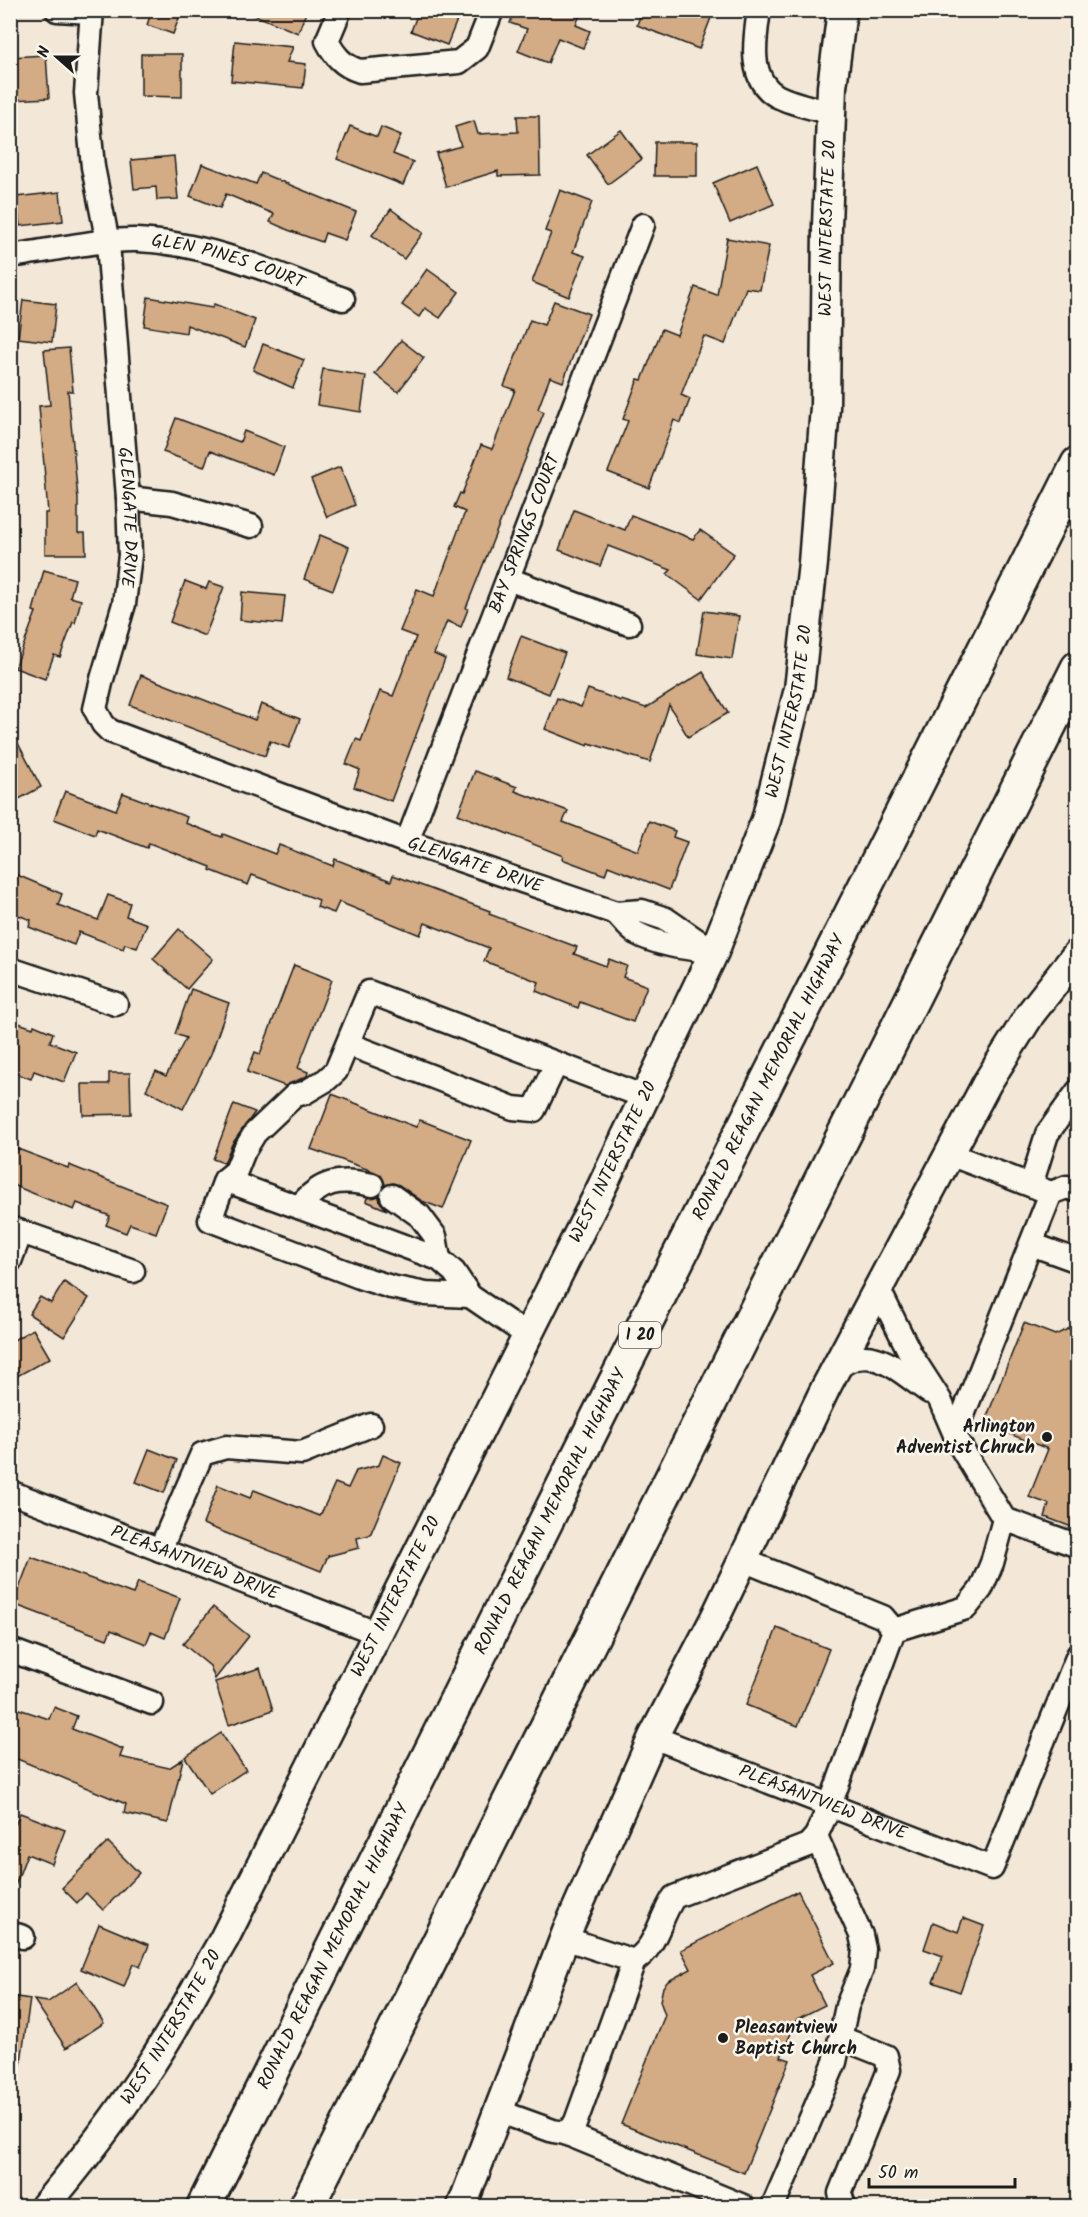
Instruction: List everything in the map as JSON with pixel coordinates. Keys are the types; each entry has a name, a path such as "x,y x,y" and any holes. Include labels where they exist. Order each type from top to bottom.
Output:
{"highway":[{"name":"RONALD REAGAN MEMORIAL HIGHWAY","path":"204,2206 1077,464"},
{"path":"307,2206 1077,668"}],"main road":[{"name":"WEST INTERSTATE 20","path":"45,2206 128,2098 173,2028 229,1928 645,1097 714,952 766,820 799,689 813,563 825,407 827,226 832,87 842,10"},
{"path":"462,2206 564,1938 652,1737 743,1560 834,1372 987,1083 1031,1012 1077,953"}],"street":[{"path":"57,10 91,11"},
{"path":"340,10 327,41 335,56 350,68 360,71 459,62 477,48 492,10"},
{"path":"759,10 755,49 757,72 765,87 778,96 831,113"},
{"name":"GLENGATE DRIVE","path":"91,11 86,93 93,167 108,243 128,498 130,555 124,604 95,709 103,724 110,731 406,842 616,913 642,911 666,919 714,952"},
{"name":"BAY SPRINGS COURT","path":"406,842 643,225"},
{"name":"GLEN PINES COURT","path":"10,256 137,240 194,247 236,258 343,299"},
{"path":"128,498 172,503 251,526"},
{"path":"508,579 629,624"},
{"name":"GLENGATE DRIVE","path":"616,913 634,932 672,946 714,952"},
{"path":"657,941 666,919"},
{"path":"10,969 116,1004"},
{"path":"470,1296 426,1294 391,1287 210,1220 225,1180 236,1171 244,1151 255,1134 295,1095 304,1093 336,1071 369,992 645,1097"},
{"path":"348,1044 513,1108 534,1110 556,1064"},
{"path":"955,1435 1030,1244 1041,1189 1047,1134 1077,1091"},
{"path":"949,1155 1041,1189 1067,1187 1077,1191"},
{"path":"225,1180 440,1259 454,1272 470,1296 527,1335"},
{"path":"299,1207 319,1187 333,1182 355,1180 372,1185"},
{"path":"392,1196 420,1216 435,1236 440,1259"},
{"path":"10,1261 16,1230 133,1271"},
{"path":"1030,1244 1077,1261"},
{"path":"878,1288 911,1355 940,1400 955,1435 1004,1519 1077,1546"},
{"path":"834,1372 843,1363 854,1358 865,1356 877,1359 888,1364 940,1400"},
{"path":"160,1550 202,1454 226,1448 302,1453 371,1425"},
{"name":"PLEASANTVIEW DRIVE","path":"12,1497 160,1550 378,1634"},
{"path":"894,1630 966,1608 981,1589 992,1563 1004,1519"},
{"path":"743,1560 883,1617 894,1630"},
{"path":"565,2133 575,2124 634,1961 645,1954 674,1897 808,1845 816,1836 830,1805 894,1630"},
{"path":"10,1650 152,1703"},
{"name":"PLEASANTVIEW DRIVE","path":"652,1737 992,1868 1077,1655"},
{"path":"773,2206 835,2062 847,2006 862,1970 864,1949 861,1935 816,1836"},
{"path":"564,1938 634,1961"},
{"path":"841,2038 886,2056 889,2070 840,2193 844,2206"},
{"path":"498,2110 553,2131 565,2133 743,2206"}],"building":[{"path":"152,10 182,10 173,34 147,25"},
{"path":"242,10 307,10 298,33"},
{"path":"419,10 461,10 447,45 411,31"},
{"path":"515,10 582,10 576,25 590,31 583,48 558,38 548,63 518,51 527,29 510,23"},
{"path":"642,10 714,10 699,49 637,25"},
{"path":"235,41 293,47 287,62 306,64 303,88 231,81"},
{"path":"141,54 182,54 182,97 141,96"},
{"path":"46,55 49,98 13,100 10,57"},
{"path":"517,116 539,116 540,175 498,176 498,171 446,187 436,153 461,146 455,127 474,121 478,134 518,132"},
{"path":"350,126 377,137 381,127 401,135 393,154 413,162 403,185 337,159"},
{"path":"621,130 642,159 608,184 587,155"},
{"path":"655,142 697,142 697,176 654,176"},
{"path":"174,156 178,199 157,200 156,187 134,189 131,160"},
{"path":"202,164 256,184 261,173 356,212 345,240 325,233 322,242 288,230 270,222 274,214 226,194 220,208 190,196"},
{"path":"757,164 774,204 730,223 713,183"},
{"path":"560,190 592,202 573,252 585,256 569,297 532,282 551,233 545,231"},
{"path":"60,192 63,221 20,226 16,197"},
{"path":"391,209 423,233 404,259 372,235"},
{"path":"727,238 769,246 760,290 746,288 725,344 704,336 681,395 690,399 681,423 674,420 649,488 608,472 628,421 623,419 638,379 642,380 662,329 677,335 695,287 717,295"},
{"path":"427,269 459,292 440,318 425,308 419,317 402,305"},
{"path":"148,297 212,308 214,304 255,320 245,347 187,325 186,333 144,326"},
{"path":"23,300 56,304 52,342 18,338"},
{"path":"554,301 589,314 563,382 550,377 538,409 544,412 466,608 468,609 461,627 447,621 434,654 445,659 391,801 354,787 360,770 346,764 356,739 361,741 380,691 393,696 416,637 400,631 417,589 434,596 465,512 454,507 460,493 462,494 481,445 492,449 515,390 504,386 530,320 544,325"},
{"path":"401,340 424,358 398,392 375,374"},
{"path":"263,344 304,360 293,388 253,370"},
{"path":"69,348 73,391 68,391 78,499 78,533 85,533 86,554 45,554 45,513 48,513 39,406 50,405 44,350"},
{"path":"323,369 366,376 361,412 317,405"},
{"path":"176,418 240,442 244,431 284,447 274,475 210,451 204,467 163,452"},
{"path":"340,467 355,505 327,517 311,479"},
{"path":"574,510 625,530 631,515 693,539 700,530 734,554 701,599 667,574 671,570 608,546 600,566 559,550"},
{"path":"320,535 349,547 333,590 304,579"},
{"path":"44,570 75,579 70,597 81,600 75,623 73,622 60,657 54,655 45,679 15,668 36,612 33,611"},
{"path":"185,581 206,589 209,582 224,587 205,636 170,622"},
{"path":"242,592 285,596 282,624 240,620"},
{"path":"704,611 739,616 732,659 697,654"},
{"path":"521,636 565,653 549,694 506,677"},
{"path":"703,672 728,713 688,737 669,705 650,762 589,743 588,746 545,729 557,698 581,707 588,689 646,708"},
{"path":"141,675 255,720 261,704 300,719 289,748 270,741 265,756 130,705"},
{"path":"10,728 41,787 10,804"},
{"path":"475,771 517,787 515,791 568,811 563,822 638,851 649,821 675,831 673,837 687,842 669,890 608,866 605,875 458,814"},
{"path":"65,791 116,810 123,793 187,817 185,823 222,837 223,834 275,854 279,845 333,866 335,859 391,881 393,875 490,911 489,914 577,947 574,954 606,966 609,959 627,966 623,977 647,986 633,1022 580,1002 578,1008 536,991 539,982 484,961 489,948 425,923 420,935 339,902 334,913 317,907 319,900 252,875 248,885 210,870 211,867 149,843 147,848 97,829 95,835 54,819"},
{"path":"10,872 62,894 58,905 98,920 108,895 130,903 126,916 147,924 137,948 125,944 123,949 79,932 74,945 29,927 31,920 10,912"},
{"path":"179,929 213,959 187,989 153,959"},
{"path":"294,965 332,980 298,1068 308,1072 307,1076 285,1086 247,1072 255,1052 260,1054"},
{"path":"191,989 229,1003 211,1054 183,1109 146,1090 156,1071 166,1076 186,1038 175,1034"},
{"path":"10,1020 33,1028 34,1025 53,1033 50,1042 76,1052 64,1082 34,1071 31,1079 10,1071"},
{"path":"109,1073 130,1073 131,1114 83,1115 82,1084 109,1084"},
{"path":"332,1094 416,1127 420,1120 471,1140 443,1209 422,1201 399,1185 393,1183 385,1185 381,1175 375,1172 311,1149"},
{"path":"234,1104 255,1112 232,1144 224,1163 213,1159"},
{"path":"10,1146 68,1168 69,1165 167,1204 156,1233 130,1224 126,1233 106,1225 110,1216 77,1203 74,1210 10,1184"},
{"path":"379,1196 380,1202 387,1210 366,1201 367,1198"},
{"path":"64,1282 89,1298 64,1337 29,1314 40,1297 51,1303"},
{"name":"Arlington Adventist Chruch","path":"1024,1323 1055,1335 1077,1325 1077,1529 1045,1517 1049,1504 1029,1497 1048,1449 984,1424"},
{"path":"33,1329 50,1358 10,1380 10,1342"},
{"path":"149,1449 177,1460 164,1493 136,1482"},
{"path":"383,1455 401,1463 370,1535 357,1538 359,1548 328,1556 321,1571 203,1524 218,1485 250,1498 254,1490 320,1516 335,1483 348,1488 356,1471 379,1465"},
{"path":"31,1557 133,1594 138,1582 180,1598 165,1638 151,1632 146,1644 111,1630 107,1639 13,1604"},
{"path":"213,1607 249,1636 215,1679 210,1666 183,1644"},
{"path":"777,1628 829,1649 798,1726 746,1705"},
{"path":"260,1668 273,1710 229,1725 215,1682"},
{"path":"10,1706 49,1719 54,1707 77,1716 72,1729 123,1749 120,1757 169,1768 183,1759 168,1823 124,1813 126,1804 10,1756"},
{"path":"221,1733 246,1770 210,1794 185,1757"},
{"path":"20,1813 65,1830 52,1864 27,1854 12,1894 10,1838"},
{"path":"108,1842 139,1873 103,1910 86,1893 77,1903 62,1888"},
{"name":"Pleasantview Baptist Church","path":"798,1891 834,1963 810,1975 825,2005 797,2019 781,2057 790,2060 744,2173 621,2124 665,2015 660,2001 663,1987 668,1981 691,1969 681,1950"},
{"path":"963,1918 984,1926 960,1992 933,1982 943,1956 924,1949 933,1922 958,1932"},
{"path":"99,1924 149,1945 140,1967 133,1964 124,1987 81,1969"},
{"path":"77,1982 104,2023 66,2048 34,2000 48,2002"},
{"path":"10,1996 30,1999 20,2069 10,2068"}],"place":[{"name":"Arlington Adventist Chruch","path":"1047,1437"},
{"name":"Pleasantview Baptist Church","path":"723,2038"}]}
